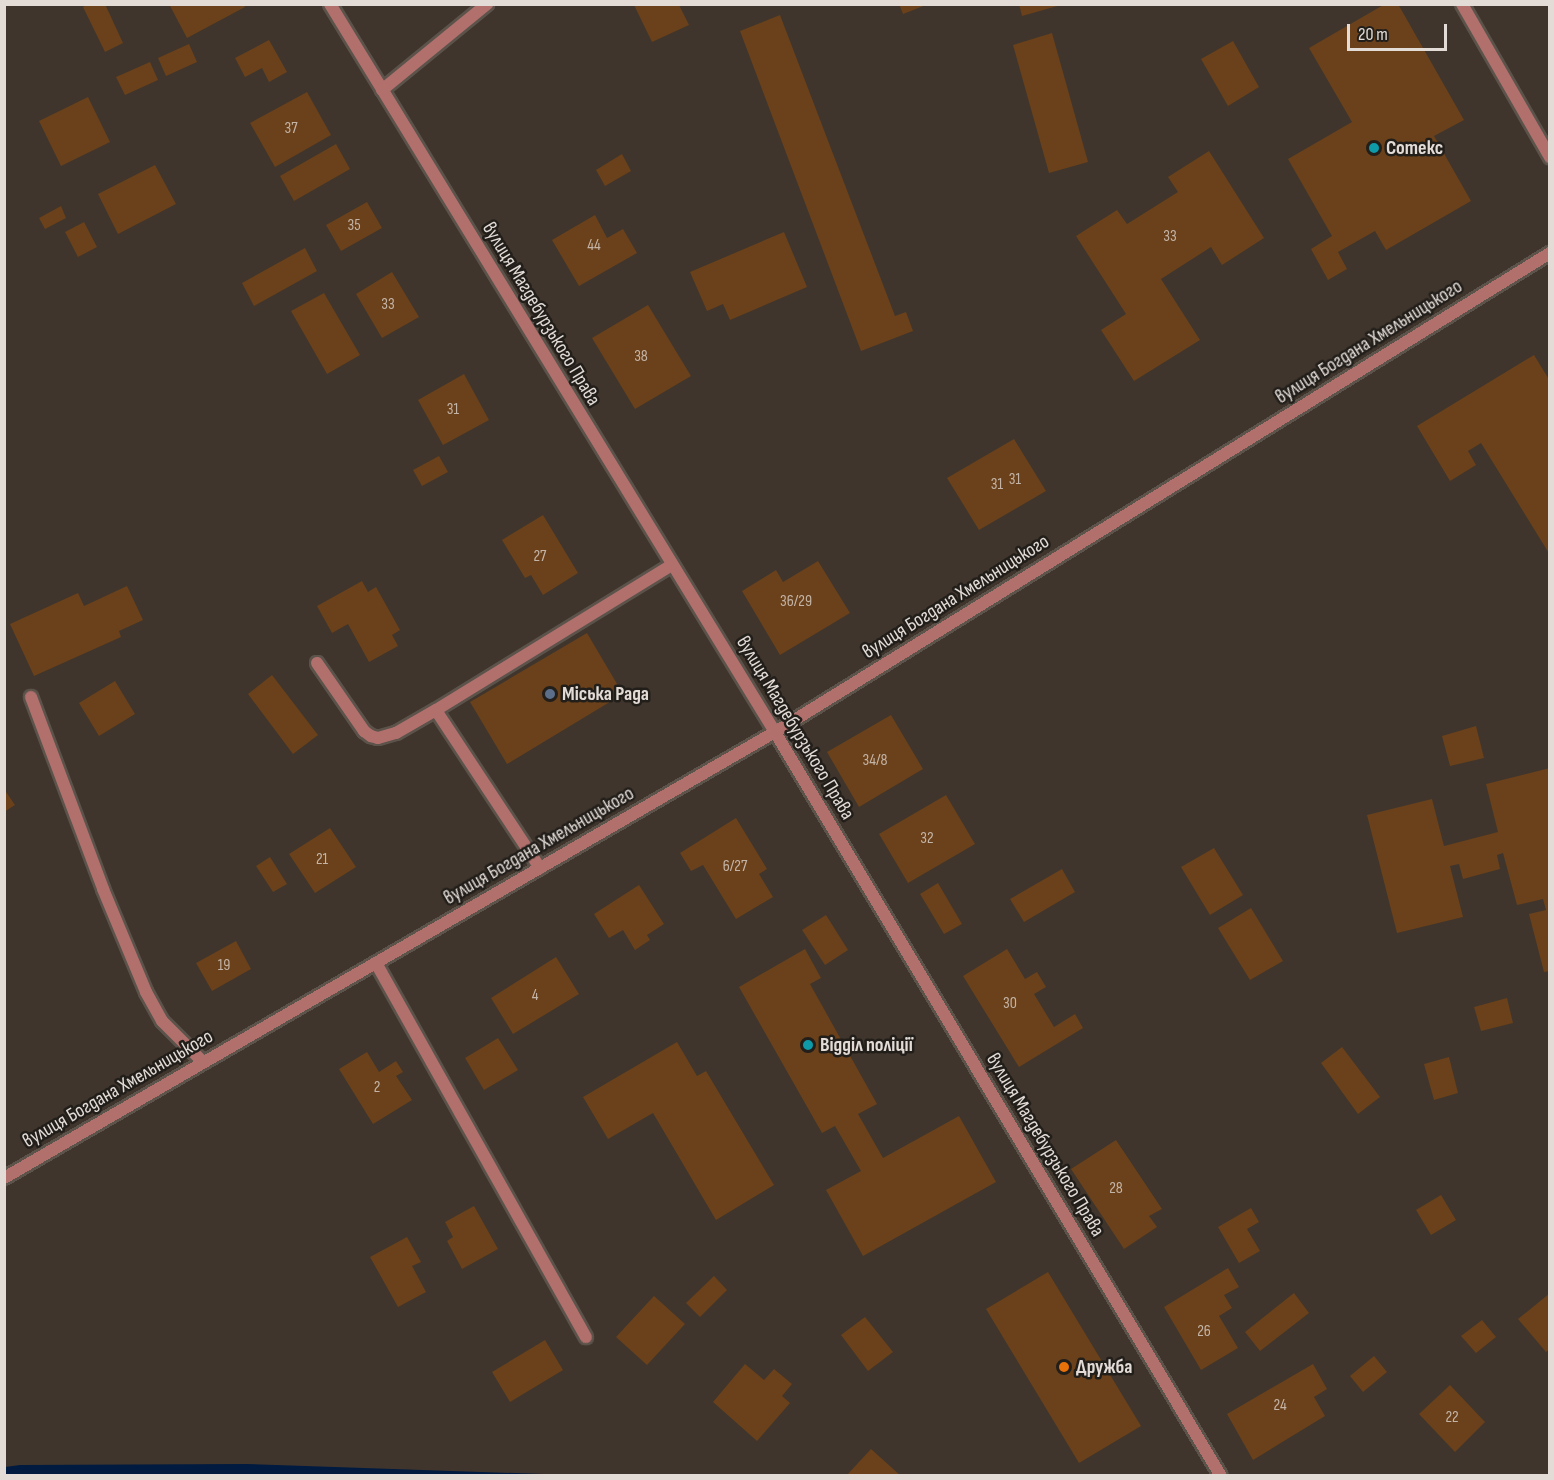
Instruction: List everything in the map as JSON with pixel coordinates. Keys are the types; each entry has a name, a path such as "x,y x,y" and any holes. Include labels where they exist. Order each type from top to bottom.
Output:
{"street":[{"name":"вулиця Магдебурзького Права","path":"330,4 775,732 1221,1476"},
{"path":"382,90 487,4"},
{"path":"1462,4 1550,157"},
{"name":"вулиця Богдана Хмельницького","path":"4,1178 775,732 1550,253"},
{"path":"317,663 364,731 378,738 396,733 436,710 672,565"},
{"path":"30,697 99,879 146,992 162,1021 203,1062"},
{"path":"436,710 540,868"},
{"path":"376,963 586,1337"}],"water":[{"path":"245,1464 572,1475 5,1475 5,1467 20,1465"}],"building":[{"path":"88,4 105,4 123,43 105,52 83,7"},
{"path":"169,4 243,4 245,7 187,38"},
{"path":"899,4 926,4 926,5 903,14"},
{"path":"1019,4 1061,4 1061,5 1022,16"},
{"name":"Сотекс","path":"1385,4 1398,4 1464,120 1434,136 1471,201 1386,250 1375,231 1338,252 1347,269 1328,280 1311,249 1332,236 1288,159 1352,122 1309,48"},
{"path":"634,5 679,5 689,25 652,42"},
{"path":"780,15 895,316 906,312 913,331 861,351 740,31"},
{"path":"1052,33 1088,162 1049,173 1013,45"},
{"path":"269,40 287,72 269,82 262,68 245,77 235,58"},
{"path":"1233,41 1259,87 1228,106 1201,59"},
{"path":"189,44 197,62 166,76 158,58"},
{"path":"150,62 158,80 125,95 116,77"},
{"path":"307,92 331,135 275,167 250,123"},
{"path":"88,97 110,142 61,166 39,121"},
{"path":"336,144 350,169 294,201 280,176"},
{"path":"1209,151 1264,238 1222,265 1211,247 1161,279 1200,340 1134,381 1101,330 1126,314 1076,236 1117,210 1127,224 1178,192 1168,177"},
{"path":"622,154 631,171 605,186 596,170"},
{"path":"155,165 176,204 118,234 98,194"},
{"path":"367,202 382,228 341,251 326,225"},
{"path":"61,206 66,218 45,229 39,218"},
{"path":"595,215 607,238 623,229 637,253 579,286 552,240"},
{"path":"84,222 97,247 78,257 65,232"},
{"path":"784,232 807,287 730,320 723,304 707,311 690,272"},
{"path":"305,248 317,271 254,306 242,283"},
{"path":"392,272 419,317 382,338 356,294"},
{"path":"324,293 360,355 327,374 291,311"},
{"path":"648,305 691,376 635,409 592,338"},
{"path":"1534,355 1550,381 1550,555 1481,443 1468,451 1476,465 1450,481 1417,426"},
{"path":"464,374 489,420 443,445 418,400"},
{"path":"1014,439 1046,491 979,530 947,478"},
{"path":"439,456 448,472 422,486 413,470"},
{"path":"543,515 578,573 543,595 531,575 525,578 502,540"},
{"path":"818,561 850,613 780,655 742,591 776,570 783,582"},
{"path":"362,581 368,592 376,587 400,630 392,635 398,646 369,662 348,624 332,633 317,606"},
{"path":"127,586 143,620 119,631 121,637 34,676 10,624 78,593 84,606"},
{"name":"Міська Рада","path":"587,633 623,694 507,764 470,702"},
{"path":"272,675 318,735 293,754 248,694"},
{"path":"115,681 135,714 99,736 79,703"},
{"path":"891,715 923,769 859,807 827,752"},
{"path":"1476,726 1484,758 1450,766 1442,736"},
{"path":"1550,768 1550,971 1544,972 1529,914 1546,910 1543,899 1517,905 1503,853 1497,855 1500,869 1463,879 1459,864 1450,866 1463,917 1397,933 1367,815 1432,799 1444,846 1498,832 1486,784"},
{"path":"4,789 15,805 4,812"},
{"path":"946,795 975,844 908,883 879,834"},
{"path":"736,818 767,869 759,874 773,897 736,919 703,865 691,871 680,853"},
{"path":"330,828 356,867 315,893 289,854"},
{"path":"1214,848 1243,895 1210,915 1181,867"},
{"path":"270,857 287,884 273,892 256,866"},
{"path":"1062,869 1075,892 1024,922 1010,899"},
{"path":"938,883 962,924 944,934 920,894"},
{"path":"639,885 664,924 647,935 650,940 635,950 623,930 609,938 594,914"},
{"path":"1251,908 1283,961 1250,980 1218,928"},
{"path":"826,915 848,950 825,965 802,930"},
{"path":"236,941 251,969 212,991 196,963"},
{"name":"Відділ поліції","path":"805,949 821,978 810,984 877,1104 858,1114 883,1158 959,1116 996,1182 863,1256 826,1190 861,1171 835,1126 822,1133 739,987"},
{"path":"1007,949 1025,979 1037,972 1046,987 1034,994 1054,1027 1075,1014 1083,1028 1019,1067 963,976"},
{"path":"556,957 579,994 513,1034 491,998"},
{"path":"1507,998 1513,1023 1481,1031 1474,1007"},
{"path":"498,1038 518,1070 484,1090 465,1058"},
{"path":"677,1042 697,1076 706,1071 774,1185 716,1220 653,1113 608,1139 583,1097"},
{"path":"1342,1047 1380,1097 1358,1114 1321,1063"},
{"path":"367,1052 379,1072 396,1061 403,1072 396,1076 412,1100 373,1124 339,1069"},
{"path":"1449,1057 1458,1093 1434,1100 1424,1064"},
{"path":"1116,1140 1162,1209 1149,1216 1157,1227 1124,1249 1071,1169"},
{"path":"1441,1195 1456,1220 1431,1235 1416,1210"},
{"path":"474,1206 498,1249 462,1269 447,1241 453,1237 445,1222"},
{"path":"1251,1208 1259,1222 1247,1229 1260,1251 1239,1263 1218,1227"},
{"path":"407,1237 421,1262 412,1266 426,1292 398,1307 370,1257"},
{"path":"1228,1268 1239,1287 1224,1295 1232,1308 1219,1316 1238,1348 1201,1370 1164,1307"},
{"name":"Дружба","path":"1048,1272 1141,1426 1079,1463 986,1309"},
{"path":"714,1276 727,1290 700,1317 686,1303"},
{"path":"1294,1293 1309,1313 1260,1351 1245,1332"},
{"path":"1550,1293 1550,1349 1546,1352 1518,1319"},
{"path":"654,1296 685,1324 647,1365 616,1337"},
{"path":"865,1317 893,1352 868,1371 841,1335"},
{"path":"1482,1320 1496,1337 1476,1353 1461,1336"},
{"path":"545,1340 563,1370 510,1402 492,1372"},
{"path":"1374,1356 1387,1372 1363,1392 1350,1376"},
{"path":"745,1364 764,1380 774,1369 792,1384 782,1396 790,1403 757,1441 713,1402"},
{"path":"1313,1364 1327,1389 1314,1397 1325,1416 1253,1460 1227,1414"},
{"path":"1450,1385 1485,1422 1455,1452 1419,1414"},
{"path":"871,1449 901,1476 846,1476"}],"place":[{"name":"Сотекс","path":"1374,148"},
{"name":"Міська Рада","path":"550,694"},
{"name":"Відділ поліції","path":"808,1045"},
{"name":"Дружба","path":"1064,1367"}]}
